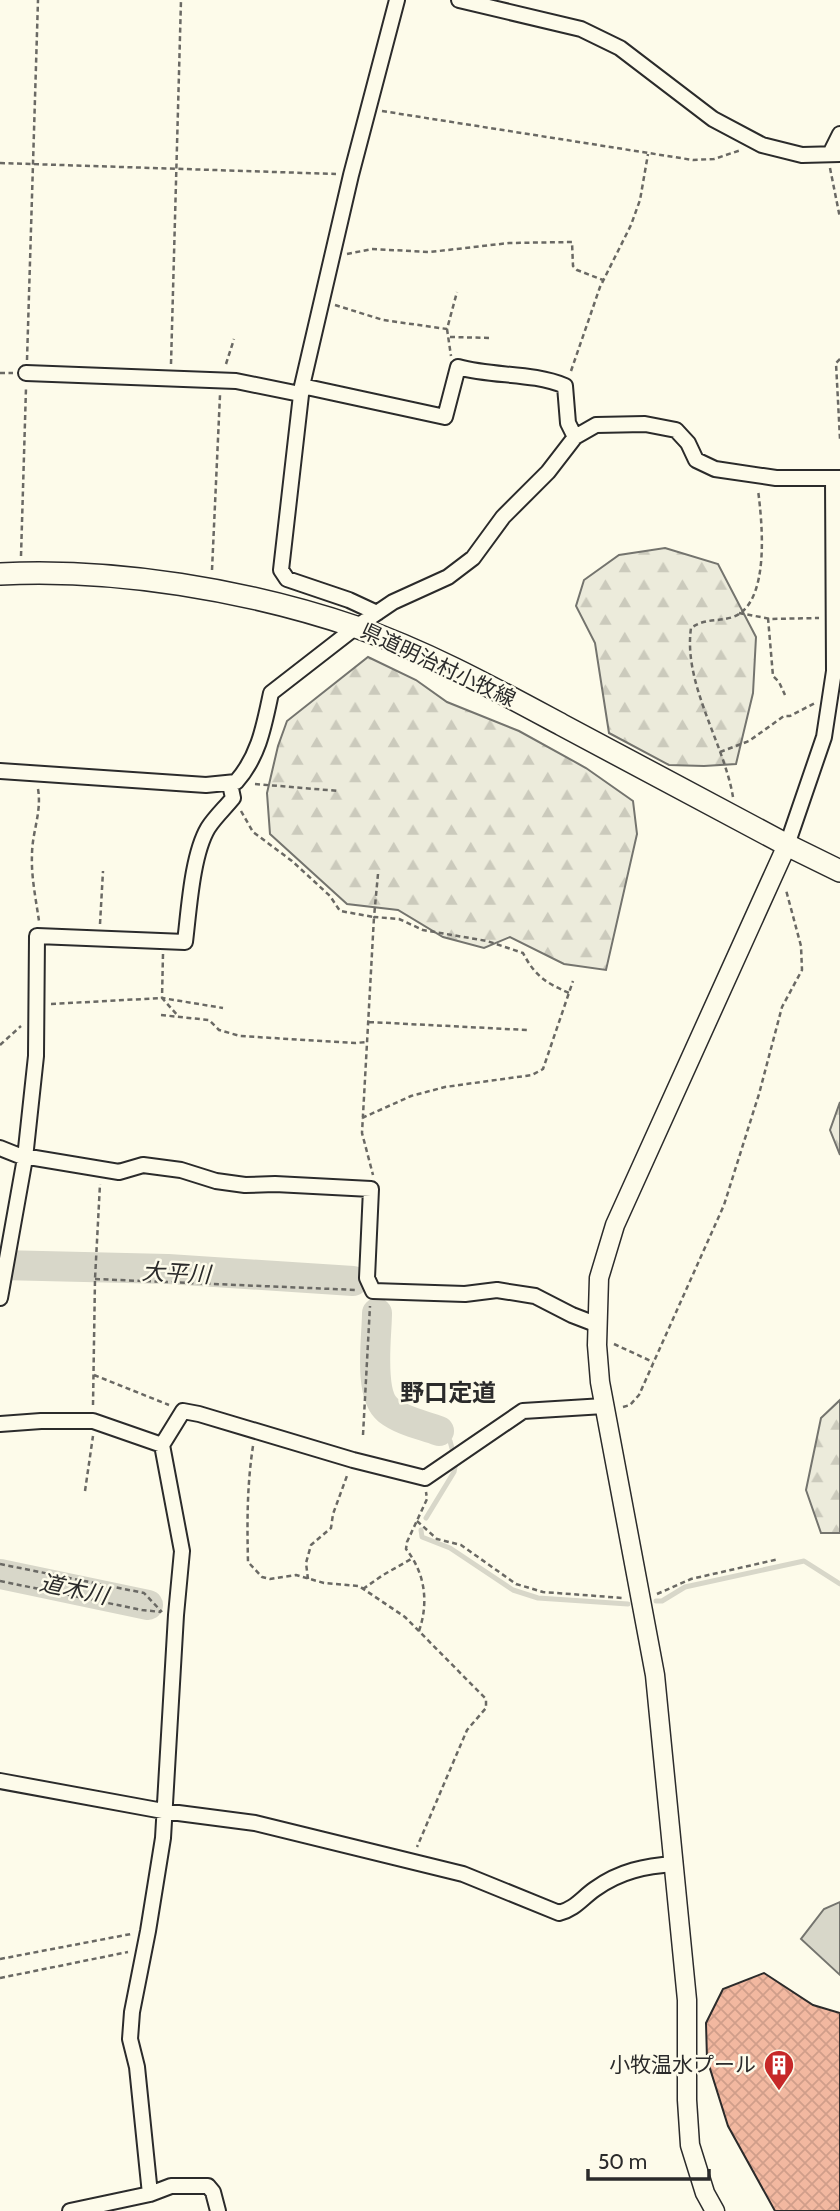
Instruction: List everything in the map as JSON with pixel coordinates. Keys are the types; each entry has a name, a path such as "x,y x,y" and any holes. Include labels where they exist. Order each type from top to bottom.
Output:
{"main road":[{"name":"県道明治村小牧線","path":"10,574 121,577 211,591 356,627 457,669 840,871"}],"street":[{"path":"377,613 349,600 287,579 281,570 301,390 351,175 397,0"},
{"path":"459,0 581,29 620,48 713,119 762,145 802,155 835,154 840,134"},
{"path":"26,373 236,381 445,416 458,367 481,373 550,379 565,386 568,422 575,437"},
{"path":"0,1298 25,1158 36,1056 35,1009 39,936 185,942 193,881 203,840 233,788 247,771 260,745 271,693 393,602 448,577 473,558 503,517 548,472 575,437 596,425 645,424 676,430 688,443 696,460 715,469 776,478 837,478 834,671 824,737 787,845 615,1225 599,1278 597,1345 600,1382 654,1675 675,1864 687,2000 687,2100 691,2144 705,2193 715,2211"},
{"path":"0,771 233,788"},
{"path":"0,1148 25,1158 100,1170 119,1172 143,1165 181,1170 216,1181 245,1185 371,1189 367,1278 373,1291 466,1294 497,1290 535,1296 598,1325"},
{"path":"150,2194 137,2067 130,2039 132,2012 163,1838 169,1613 182,1551 162,1445 183,1411 425,1478 523,1411 605,1408"},
{"path":"0,1424 93,1421 162,1445"},
{"path":"0,1781 163,1811 255,1823 463,1874 559,1913 579,1905 592,1890 612,1878 648,1866 675,1864"},
{"path":"70,2211 150,2194 171,2186 208,2186 213,2192 218,2211"}],"path":[{"path":"10,574 26,373 38,0"},
{"path":"171,378 181,0"},
{"path":"368,109 693,160 714,159 762,145"},
{"path":"835,154 829,165 840,218"},
{"path":"565,386 603,280 631,225 640,200 648,155"},
{"path":"0,163 351,175"},
{"path":"333,252 346,254 391,249 430,252 509,243 572,242 573,266 576,270 603,280"},
{"path":"457,292 447,329 451,360 458,367"},
{"path":"321,301 383,320 447,329"},
{"path":"450,337 492,338"},
{"path":"211,591 220,380 234,339"},
{"path":"840,359 836,363 840,439"},
{"path":"725,812 734,796 697,683 688,645 691,628 701,621 734,617 748,606 760,573 762,551 757,475"},
{"path":"738,613 768,618 834,618"},
{"path":"768,618 773,676 785,695"},
{"path":"720,752 750,741 784,716 790,716 812,705 831,690"},
{"path":"33,773 40,798 31,859 39,936"},
{"path":"339,791 233,788 253,832 292,861 330,896 340,911 398,919 423,930 487,941 523,953 531,970 549,984 569,993"},
{"path":"100,938 103,871"},
{"path":"371,1189 373,1174 362,1133 362,1118 378,874"},
{"path":"605,1408 630,1405 639,1395 724,1205 759,1094 782,1007 802,970 801,946 792,909"},
{"path":"163,941 162,998 179,1017"},
{"path":"362,1118 411,1096 445,1087 532,1075 542,1069 573,981"},
{"path":"0,1045 35,1009 162,998 223,1007"},
{"path":"161,1015 209,1020 219,1030 240,1036 367,1042"},
{"path":"368,1022 527,1030"},
{"path":"85,1491 94,1433 95,1273 100,1170"},
{"path":"95,1279 373,1291 368,1311 363,1435"},
{"path":"597,1345 612,1343 653,1362"},
{"path":"94,1375 183,1411"},
{"path":"256,1432 248,1475 248,1562 262,1577 270,1579 296,1575 324,1583 359,1586 405,1617 486,1699 486,1708 467,1730 411,1861"},
{"path":"309,1578 306,1563 311,1545 331,1528 333,1514 353,1460"},
{"path":"419,1631 425,1603 423,1582 413,1558 406,1549 427,1499 425,1478"},
{"path":"417,1521 437,1539 461,1545 516,1584 543,1592 641,1597 655,1595 691,1579 779,1559"},
{"path":"363,1589 413,1558"},
{"path":"0,1564 144,1593 169,1613"},
{"path":"0,1581 169,1613"},
{"path":"0,1959 148,1931"},
{"path":"0,1978 145,1949"}],"green space":[{"path":"665,548 718,564 756,637 753,693 736,764 669,765 609,733 595,643 576,606 584,580 619,555"},
{"path":"368,657 416,680 447,702 519,731 586,768 633,801 637,834 606,970 564,964 510,937 484,948 443,937 398,910 347,904 270,834 267,793 287,721"},
{"path":"840,1102 840,1155 830,1130"},
{"path":"840,1400 840,1533 821,1533 806,1490 821,1418"}],"shaded area":[{"path":"840,1902 840,1975 801,1939 824,1909"}],"building":[{"name":"小牧温水プール","path":"764,1973 813,2005 840,2013 840,2211 775,2211 728,2126 707,2059 706,2023 723,1989"}],"waterway":[{"name":"大平川","path":"0,1265 168,1269 353,1281"},
{"name":"大平川","path":"377,1313 376,1379 382,1402 388,1410 400,1417 439,1431"},
{"path":"439,1431 450,1441 453,1452"},
{"path":"426,1518 454,1472 456,1462"},
{"path":"421,1530 422,1537 450,1548 513,1590 538,1598 628,1604"},
{"path":"656,1601 662,1601 685,1587 804,1561 840,1584"},
{"name":"道木川","path":"0,1574 148,1605"}],"place":[{"name":"小牧温水プール","path":"779,2092"}],"district":[{"name":"野口定道","path":"448,1393"}]}
